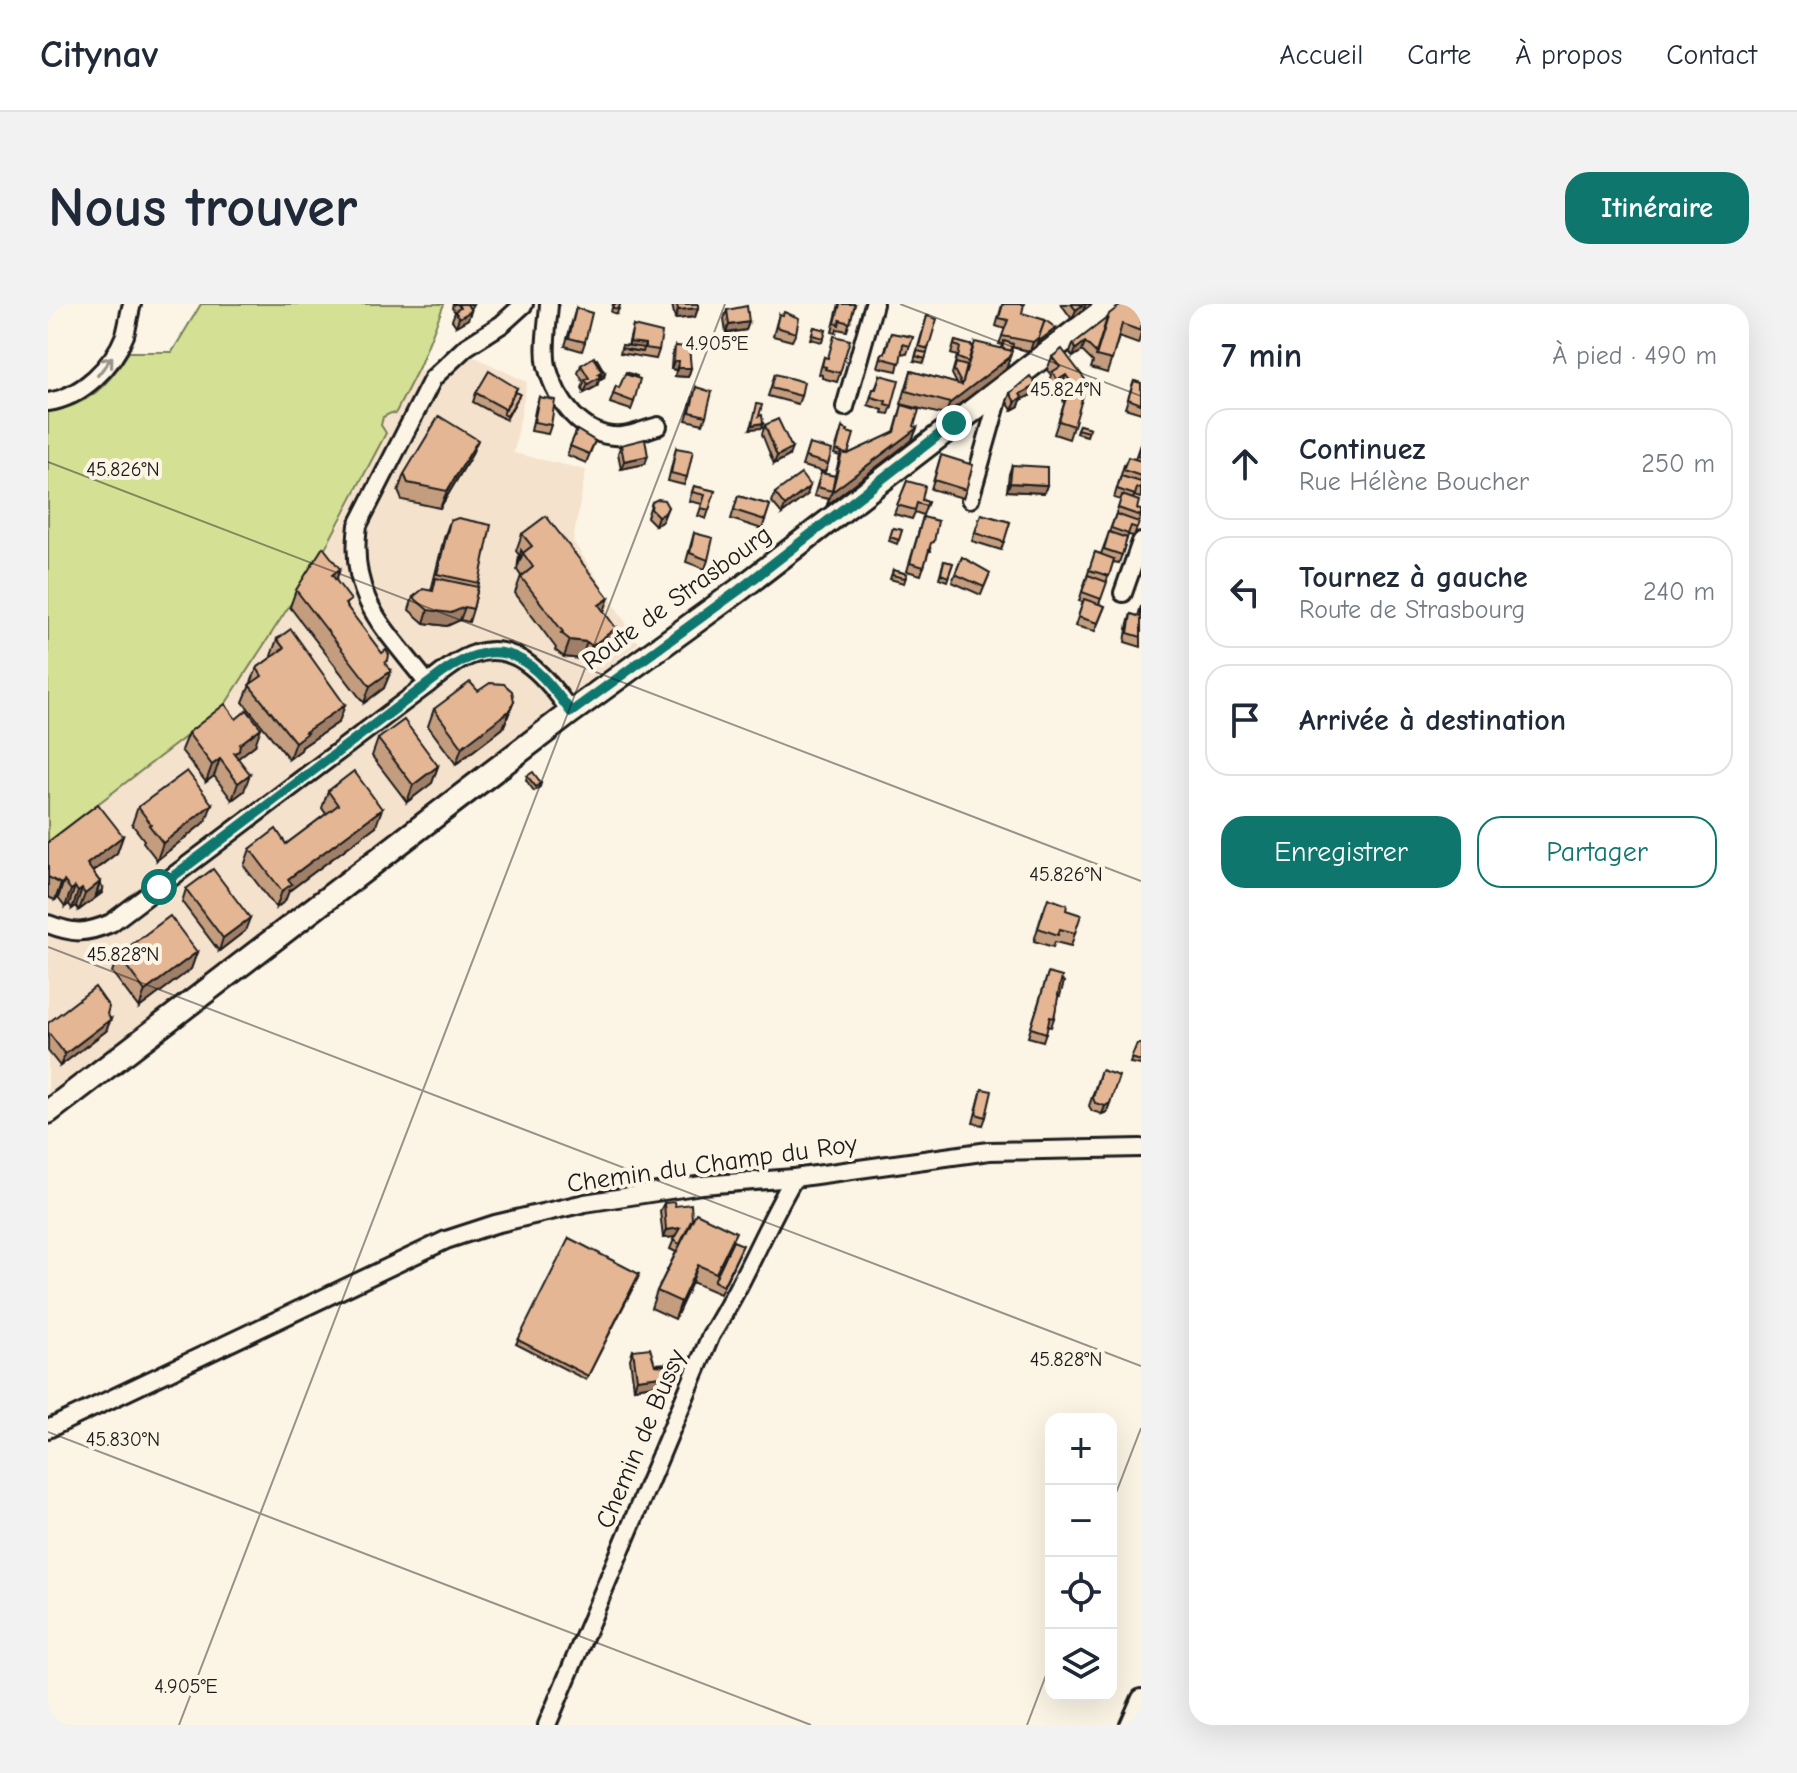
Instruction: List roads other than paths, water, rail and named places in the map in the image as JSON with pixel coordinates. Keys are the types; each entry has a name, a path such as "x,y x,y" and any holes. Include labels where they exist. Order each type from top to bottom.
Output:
{"main road":[{"name":"Route de Strasbourg","path":"48,1112 571,712 739,590 1111,304"}],"street":[{"path":"48,402 77,392 98,376 125,335 132,304"},
{"path":"428,684 368,604 358,579 354,552 358,525 433,378 466,347 502,324 524,304"},
{"path":"549,304 547,365 574,417 588,430 603,435 624,436 658,426"},
{"path":"845,407 874,304"},
{"path":"970,499 1002,386"},
{"path":"1123,593 1141,542"},
{"path":"48,924 69,932 91,931 111,923 428,684 473,654 487,651 526,661 545,676 571,712"},
{"name":"Chemin du Champ du Roy","path":"48,1429 446,1240 495,1224 585,1203 702,1185 794,1178 989,1151 1141,1148"},
{"name":"Chemin de Bussy","path":"547,1725 711,1335 771,1216 794,1178"},
{"path":"1129,1725 1141,1698"}]}
